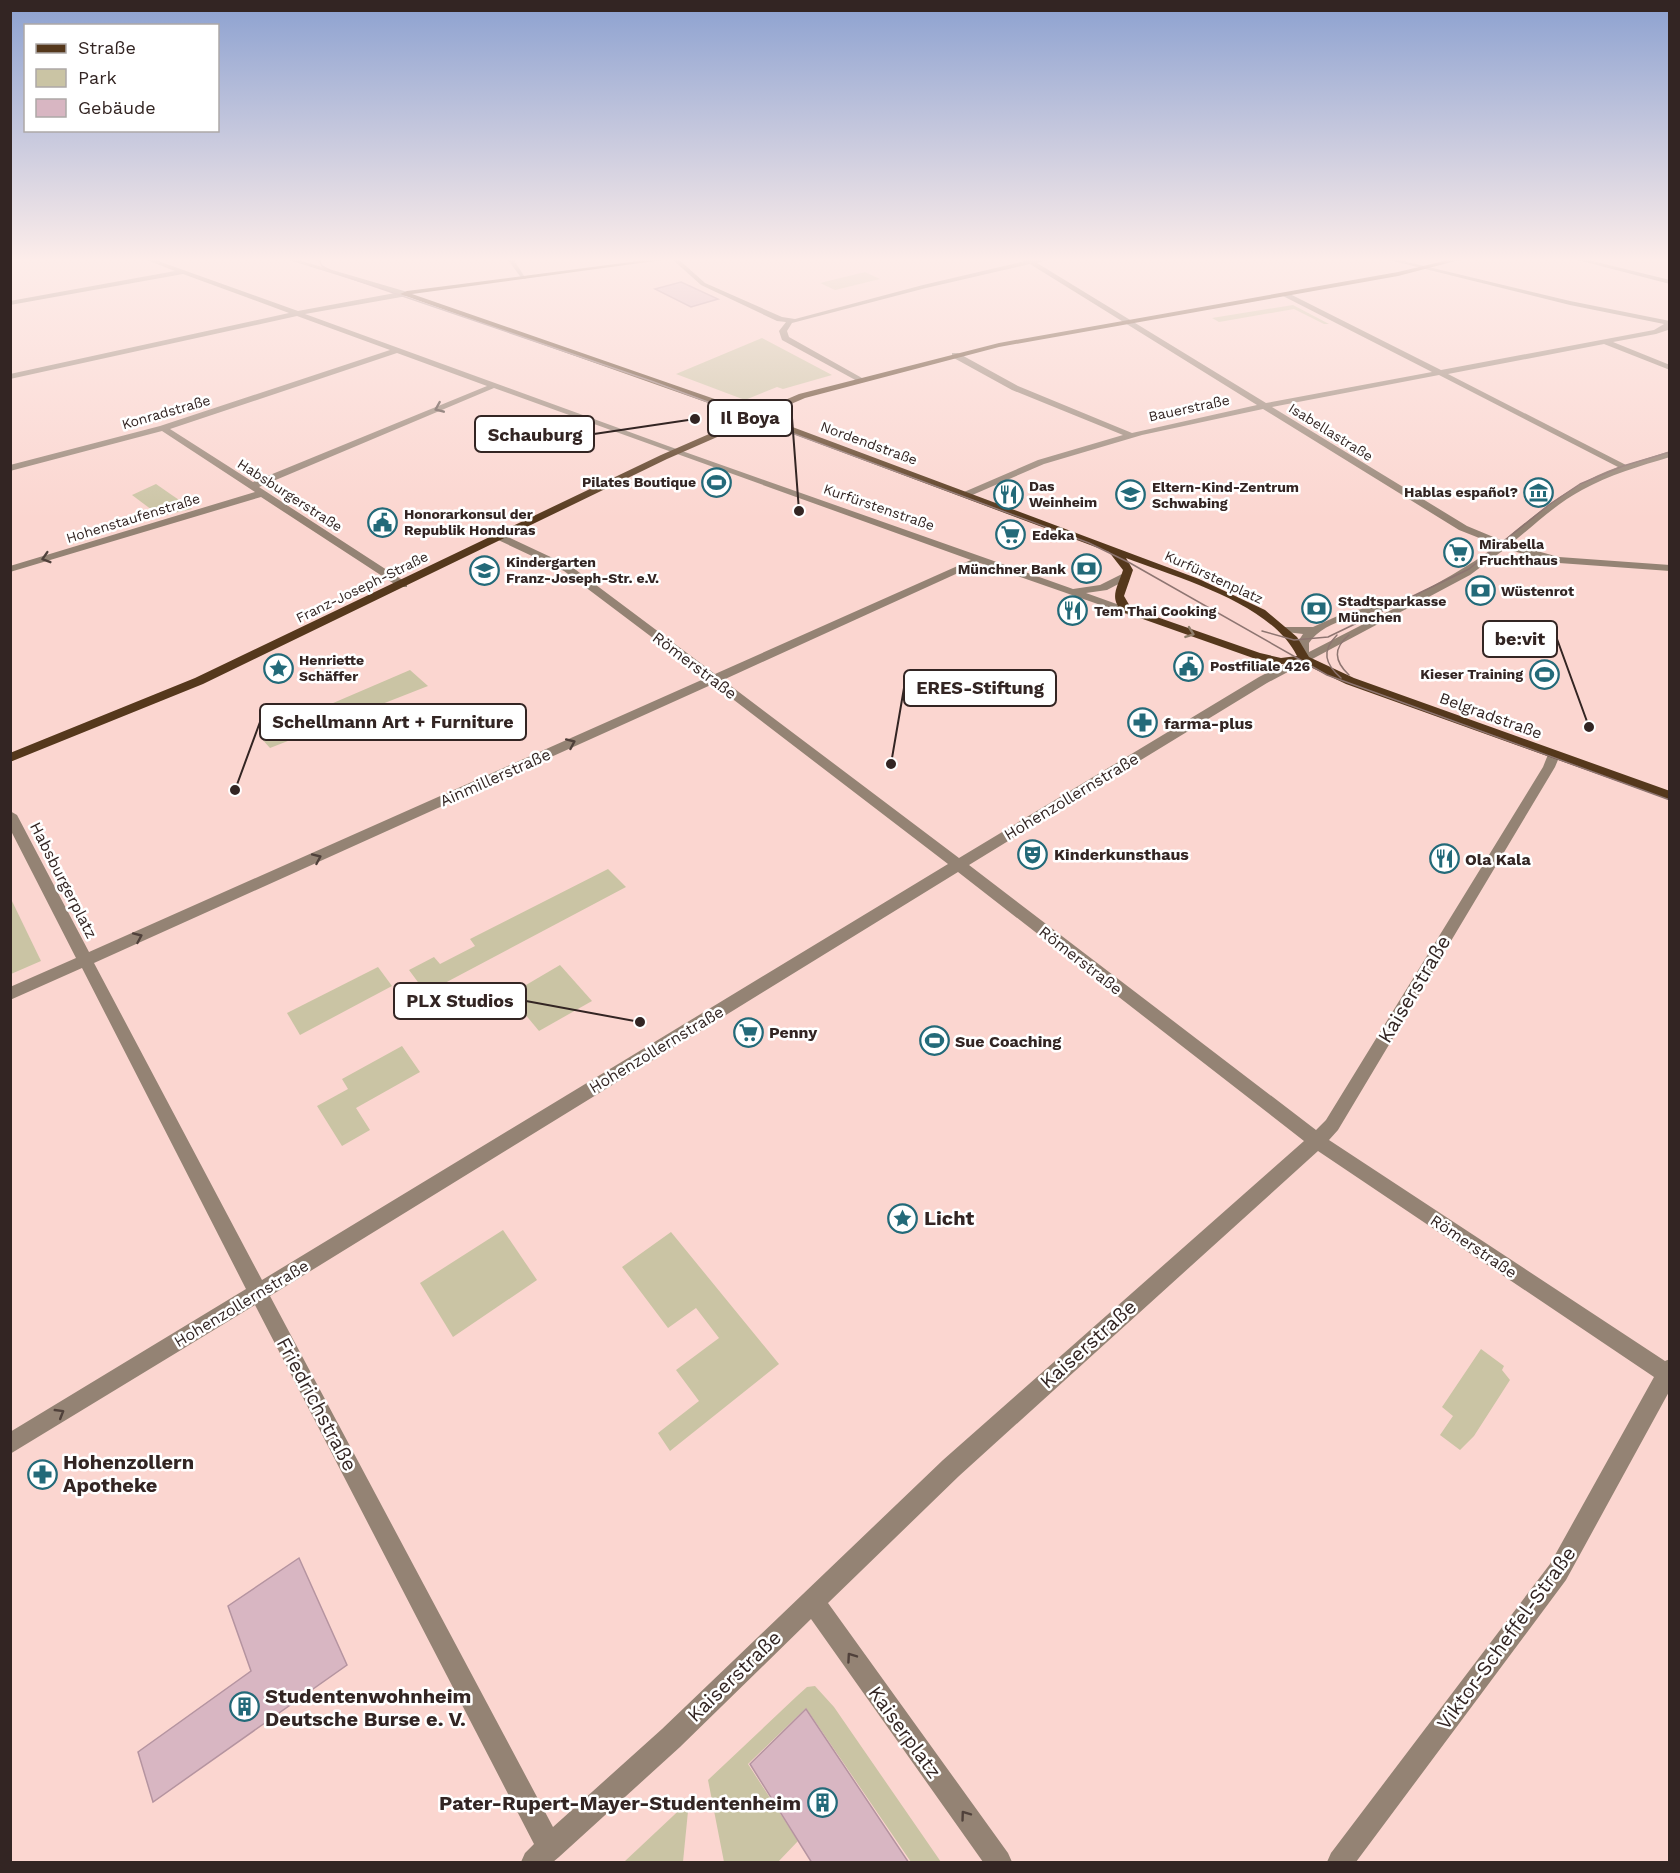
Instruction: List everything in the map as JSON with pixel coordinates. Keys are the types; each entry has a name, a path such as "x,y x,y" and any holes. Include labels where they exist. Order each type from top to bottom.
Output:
{"main road":[{"name":"Nordendstraße","path":"549,344 754,416 967,494 1103,547"},
{"name":"Franz-Joseph-Straße","path":"10,758 199,681 754,416 802,396 1002,344"},
{"name":"Kurfürstenplatz","path":"1103,547 1176,574 1236,601 1282,629 1294,640 1304,659"},
{"path":"1103,547 1124,562 1128,570 1118,599 1124,608 1135,614 1257,656 1281,661 1304,659"},
{"path":"1127,576 1142,571 1176,574"},
{"name":"Belgradstraße","path":"1304,659 1350,681 1670,796"}],"street":[{"path":"10,377 158,344"},
{"name":"Kurfürstenstraße","path":"378,344 1065,589"},
{"path":"796,344 859,380"},
{"name":"Isabellastraße","path":"1164,344 1463,528 1506,545 1559,560 1670,568"},
{"path":"1382,344 1626,468"},
{"name":"Bauerstraße","path":"967,494 1041,462 1130,435 1264,406 1593,344"},
{"path":"1611,344 1670,368"},
{"name":"Konradstraße","path":"10,468 163,428 395,351"},
{"path":"955,355 1016,388 1130,435"},
{"path":"252,486 493,386"},
{"name":"Habsburgerstraße","path":"163,428 403,585"},
{"name":"Hohenzollernstraße","path":"10,1444 1174,733 1263,680 1472,570 1573,492 1626,468 1670,454"},
{"name":"Hohenstaufenstraße","path":"10,569 262,493"},
{"name":"Römerstraße","path":"500,537 574,573 1317,1141 1669,1373"},
{"name":"Ainmillerstraße","path":"10,994 980,559"},
{"path":"1065,589 1080,591 1097,589 1127,576"},
{"path":"1065,589 1135,614"},
{"name":"Hohenzollernstraße","path":"1282,629 1316,630 1353,615 1399,603 1434,589"},
{"path":"1304,659 1304,640 1309,633 1316,630"},
{"name":"Kaiserstraße","path":"542,1855 671,1738 812,1601 1054,1374 1317,1141 1332,1125 1549,767 1554,755"},
{"name":"Habsburgerplatz","path":"10,815 85,960"},
{"name":"Friedrichstraße","path":"85,960 257,1293 363,1490 542,1855"},
{"name":"Viktor-Scheffel-Straße","path":"1340,1863 1558,1572 1669,1373"},
{"name":"Kaiserplatz","path":"812,1601 999,1863"}],"green space":[{"path":"747,344 774,344 832,375 783,389 777,387 745,400 676,374"},
{"path":"156,484 192,509 160,516 132,495"},
{"path":"410,670 428,686 270,748 261,738 268,731"},
{"path":"608,869 626,887 426,993 409,970 434,957 440,964 475,946 470,939"},
{"path":"11,899 41,961 10,974"},
{"path":"560,965 592,1001 539,1031 509,995"},
{"path":"378,967 392,986 300,1035 287,1013"},
{"path":"402,1046 420,1072 356,1108 370,1130 342,1146 317,1106 348,1089 342,1079"},
{"path":"503,1230 537,1280 453,1337 420,1283"},
{"path":"671,1232 779,1364 670,1451 658,1433 699,1401 676,1370 719,1338 696,1308 668,1328 622,1267"},
{"path":"1481,1349 1504,1366 1502,1370 1510,1380 1474,1436 1460,1450 1440,1435 1453,1416 1442,1407"},
{"path":"815,1686 834,1707 941,1862 911,1862 806,1708 748,1764 798,1841 778,1862 724,1862 708,1780 807,1687"},
{"path":"689,1801 683,1862 624,1862"}],"building":[{"name":"Studentenwohnheim Deutsche Burse e. V.","path":"299,1558 347,1665 153,1802 138,1752 251,1671 228,1606"},
{"name":"Pater-Rupert-Mayer-Studentenheim","path":"806,1709 909,1863 812,1863 750,1764"}],"tram line":[{"path":"544,344 651,381 1089,543 1130,563 1327,675 1670,800"},
{"path":"1262,631 1294,640 1328,637 1469,569 1550,504 1580,484 1623,466 1670,452"},
{"path":"1337,635 1329,646 1327,657 1331,668 1341,678"},
{"path":"1349,635 1340,645 1337,655 1340,665 1349,675"}],"place":[{"name":"Schauburg","path":"695,419"},
{"name":"Pilates Boutique","path":"717,482"},
{"name":"Hablas español?","path":"1539,492"},
{"name":"Das Weinheim","path":"1008,494"},
{"name":"Eltern-Kind-Zentrum Schwabing","path":"1131,495"},
{"name":"Il Boya","path":"799,511"},
{"name":"Honorarkonsul der Republik Honduras","path":"383,522"},
{"name":"Edeka","path":"1011,535"},
{"name":"Mirabella Fruchthaus","path":"1458,552"},
{"name":"Münchner Bank","path":"1087,569"},
{"name":"Kindergarten Franz-Joseph-Str. e.V.","path":"485,570"},
{"name":"Wüstenrot","path":"1480,591"},
{"name":"Stadtsparkasse München","path":"1317,609"},
{"name":"Tem Thai Cooking","path":"1073,611"},
{"name":"Postfiliale 426","path":"1189,666"},
{"name":"Henriette Schäffer","path":"278,668"},
{"name":"Kieser Training","path":"1544,674"},
{"name":"farma-plus","path":"1143,723"},
{"name":"be:vit","path":"1589,727"},
{"name":"ERES-Stiftung","path":"891,764"},
{"name":"Schellmann Art + Furniture","path":"235,790"},
{"name":"Kinderkunsthaus","path":"1033,854"},
{"name":"Ola Kala","path":"1444,859"},
{"name":"PLX Studios","path":"640,1022"},
{"name":"Penny","path":"748,1032"},
{"name":"Sue Coaching","path":"934,1041"},
{"name":"Licht","path":"903,1218"},
{"name":"Hohenzollern Apotheke","path":"42,1474"},
{"name":"Studentenwohnheim Deutsche Burse e. V.","path":"244,1707"},
{"name":"Pater-Rupert-Mayer-Studentenheim","path":"822,1803"}]}
